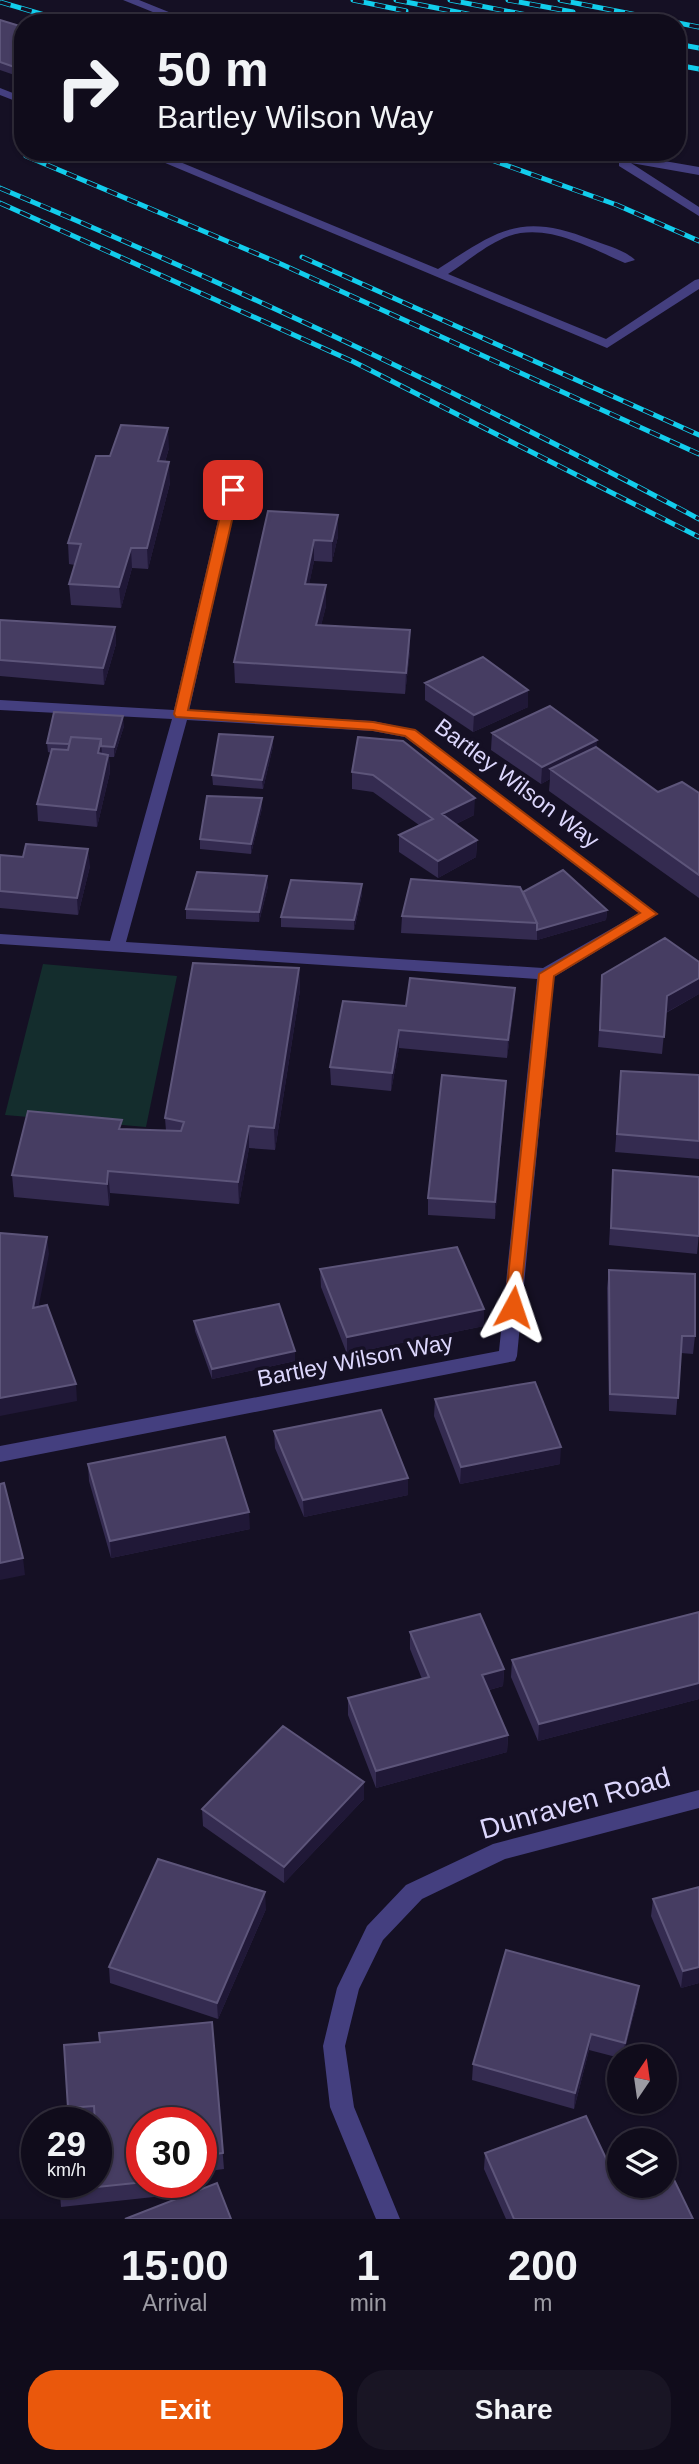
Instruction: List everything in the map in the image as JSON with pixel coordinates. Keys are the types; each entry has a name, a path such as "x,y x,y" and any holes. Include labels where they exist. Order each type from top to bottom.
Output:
{"street":[{"path":"129,0 167,14"},
{"path":"167,161 607,344 699,283"},
{"path":"620,161 699,212"},
{"path":"631,161 699,171"},
{"path":"439,274 505,233 539,229 570,237 629,260"},
{"path":"117,945 181,714 233,490"},
{"name":"Bartley Wilson Way","path":"0,705 373,726 410,733 650,914 546,974 508,1356 0,1454"},
{"path":"0,939 546,974"},
{"name":"Dunraven Road","path":"388,2219 342,2107 334,2046 348,1988 376,1933 414,1892 501,1851 699,1799"}],"green space":[{"path":"43,964 177,976 146,1127 5,1115"}],"building":[{"path":"0,20 14,24 14,67 0,62"},
{"path":"121,425 168,428 158,461 169,462 147,548 131,548 119,587 69,584 81,544 68,543 96,456 110,456"},
{"path":"268,511 338,515 332,541 314,540 305,584 326,585 316,625 410,630 406,673 234,662"},
{"path":"0,620 115,627 103,668 0,660"},
{"path":"483,657 528,690 474,715 425,683"},
{"path":"550,706 597,740 542,767 492,733"},
{"path":"54,712 123,716 114,747 101,746 101,739 71,737 69,744 47,743"},
{"path":"219,734 273,737 262,780 212,775"},
{"path":"71,737 101,739 98,753 108,755 96,810 37,804 52,749 68,750"},
{"path":"358,737 403,741 475,798 442,814 477,840 438,861 399,835 433,819 373,775 352,772"},
{"path":"596,747 658,792 682,782 699,793 699,875 550,769"},
{"path":"207,796 262,798 251,844 200,839"},
{"path":"26,844 88,849 77,898 0,891 0,855 23,857"},
{"path":"563,870 607,910 537,930 537,923 523,892"},
{"path":"197,872 267,876 259,912 186,909"},
{"path":"411,879 520,887 537,923 402,916"},
{"path":"291,880 362,884 354,920 281,917"},
{"path":"665,938 699,962 699,978 667,996 664,1037 600,1030 602,975"},
{"path":"193,963 299,968 274,1128 249,1126 238,1182 108,1171 107,1184 12,1175 28,1111 122,1120 119,1129 181,1131 184,1122 165,1118"},
{"path":"410,978 515,988 508,1040 399,1030 392,1073 330,1067 343,1001 406,1006"},
{"path":"621,1071 699,1075 699,1141 617,1134"},
{"path":"442,1075 506,1081 495,1202 428,1198"},
{"path":"613,1170 699,1177 699,1236 611,1228"},
{"path":"0,1233 47,1237 33,1308 47,1305 76,1384 0,1398"},
{"path":"457,1247 484,1309 347,1337 320,1269"},
{"path":"609,1270 695,1274 695,1336 682,1336 678,1398 610,1394"},
{"path":"279,1304 295,1351 212,1369 194,1321"},
{"path":"535,1382 561,1447 461,1467 435,1399"},
{"path":"381,1410 408,1478 303,1500 274,1431"},
{"path":"225,1437 249,1512 110,1541 88,1464"},
{"path":"4,1483 23,1558 0,1563 0,1484"},
{"path":"699,1612 699,1683 539,1724 512,1660"},
{"path":"480,1614 504,1669 482,1675 508,1735 376,1771 348,1698 429,1677 410,1632"},
{"path":"283,1726 364,1782 284,1867 202,1809"},
{"path":"158,1859 265,1892 217,2003 109,1967"},
{"path":"699,1887 699,1967 683,1971 653,1899"},
{"path":"506,1950 639,1986 625,2043 591,2034 575,2093 473,2064"},
{"path":"212,2022 223,2153 217,2154 217,2107 126,2107 126,2184 112,2185 112,2107 68,2107 64,2045 100,2042 99,2033"},
{"path":"586,2116 607,2161 607,2198 677,2198 677,2186 693,2219 514,2219 485,2153"},
{"path":"217,2183 231,2219 125,2219 179,2198 217,2198"}],"railway":[{"path":"353,0 406,11"},
{"path":"396,0 467,14"},
{"path":"450,0 522,14"},
{"path":"508,0 573,12"},
{"path":"560,0 632,14"},
{"path":"0,2 41,14"},
{"path":"686,24 699,27"},
{"path":"686,46 699,48"},
{"path":"686,67 699,69"},
{"path":"38,161 281,264 699,454"},
{"path":"494,161 617,205 699,241"},
{"path":"0,188 353,345 527,430 699,519"},
{"path":"0,203 354,362 699,537"},
{"path":"302,257 699,435"}],"route":[{"path":"233,490 181,714 373,726 410,733 650,914 546,974 513,1307"}]}
